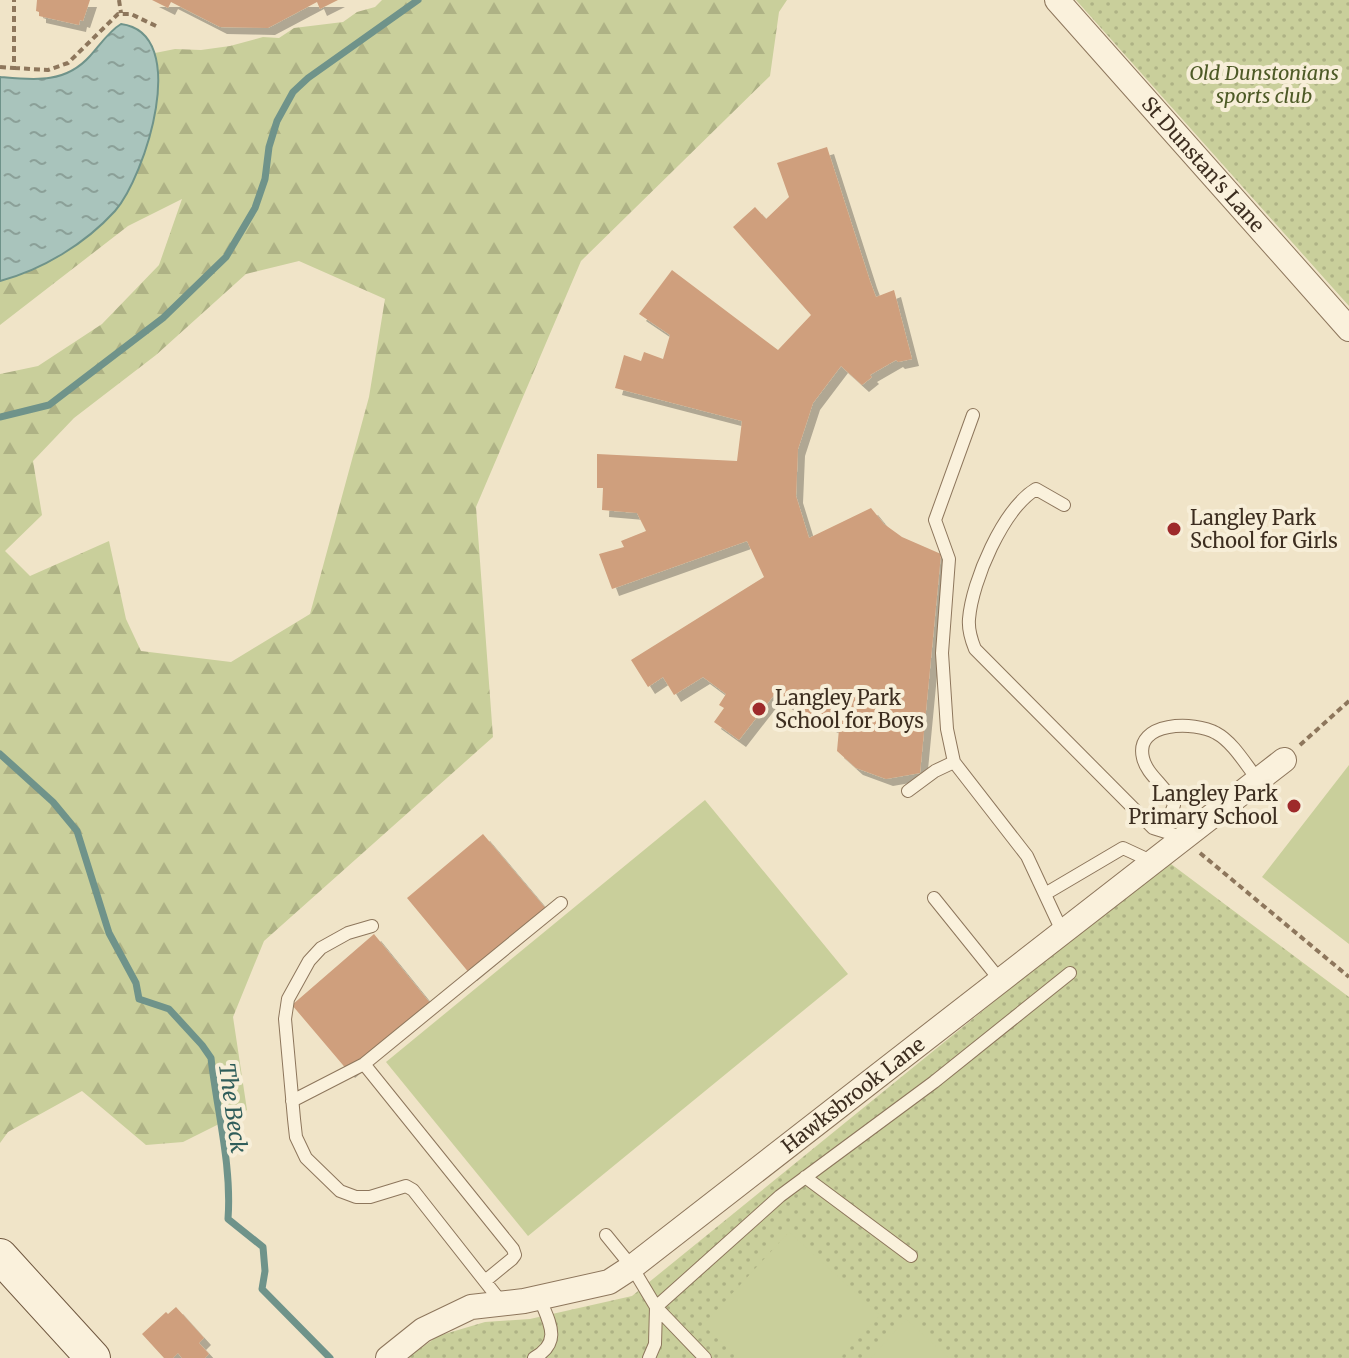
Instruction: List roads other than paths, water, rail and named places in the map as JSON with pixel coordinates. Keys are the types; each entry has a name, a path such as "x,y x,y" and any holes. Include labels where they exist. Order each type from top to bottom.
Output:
{"main road":[{"path":"0,1256 93,1358"}],"street":[{"name":"St Dunstan's Lane","path":"1057,0 1349,329"},
{"name":"Hawksbrook Lane","path":"401,1354 423,1330 471,1307 609,1282 632,1267 1284,760"}],"lane":[{"path":"973,415 935,520 949,559 942,653 947,729 954,762 1027,856 1062,931"},
{"path":"1064,505 1036,489 1018,507 989,553 969,617 969,634 975,649 1153,828 1182,837"},
{"path":"1153,828 1171,813 1174,805 1171,796 1143,760 1142,749 1158,729 1182,725 1216,732 1258,780"},
{"path":"908,791 954,762"},
{"path":"1045,894 1123,848 1151,861"},
{"path":"934,898 1000,980"},
{"path":"292,1101 364,1064 561,903"},
{"path":"372,926 348,933 321,948 309,961 288,999 285,1019 296,1137 306,1158 340,1191 356,1197 370,1197 399,1187 406,1186 413,1190 502,1303"},
{"path":"649,1358 655,1344 656,1307 712,1254 805,1177 934,1082 1070,973"},
{"path":"364,1064 513,1249 515,1255 512,1259 485,1281"},
{"path":"805,1177 911,1256"},
{"path":"606,1235 632,1267 656,1307 705,1358"},
{"path":"534,1358 548,1350 552,1337 552,1328 539,1297"}],"water":[{"path":"121,24 142,33 154,52 158,78 156,108 139,169 115,211 77,245 47,263 0,281 0,77 37,79 70,72"}],"waterway":[{"path":"0,417 49,405 163,318 226,257 255,208 265,179 269,147 277,121 293,92 418,0"},
{"name":"The Beck","path":"0,754 53,802 77,831 109,933 136,983 139,999 169,1009 211,1058 226,1159 228,1219 263,1247 265,1271 262,1289 330,1358"}],"place":[{"name":"Langley Park School for Girls","path":"1174,529"},
{"name":"Langley Park School for Boys","path":"759,709"},
{"name":"Langley Park Primary School","path":"1294,806"}],"park label":[{"name":"Old Dunstonians sports club","path":"1264,84"}]}
